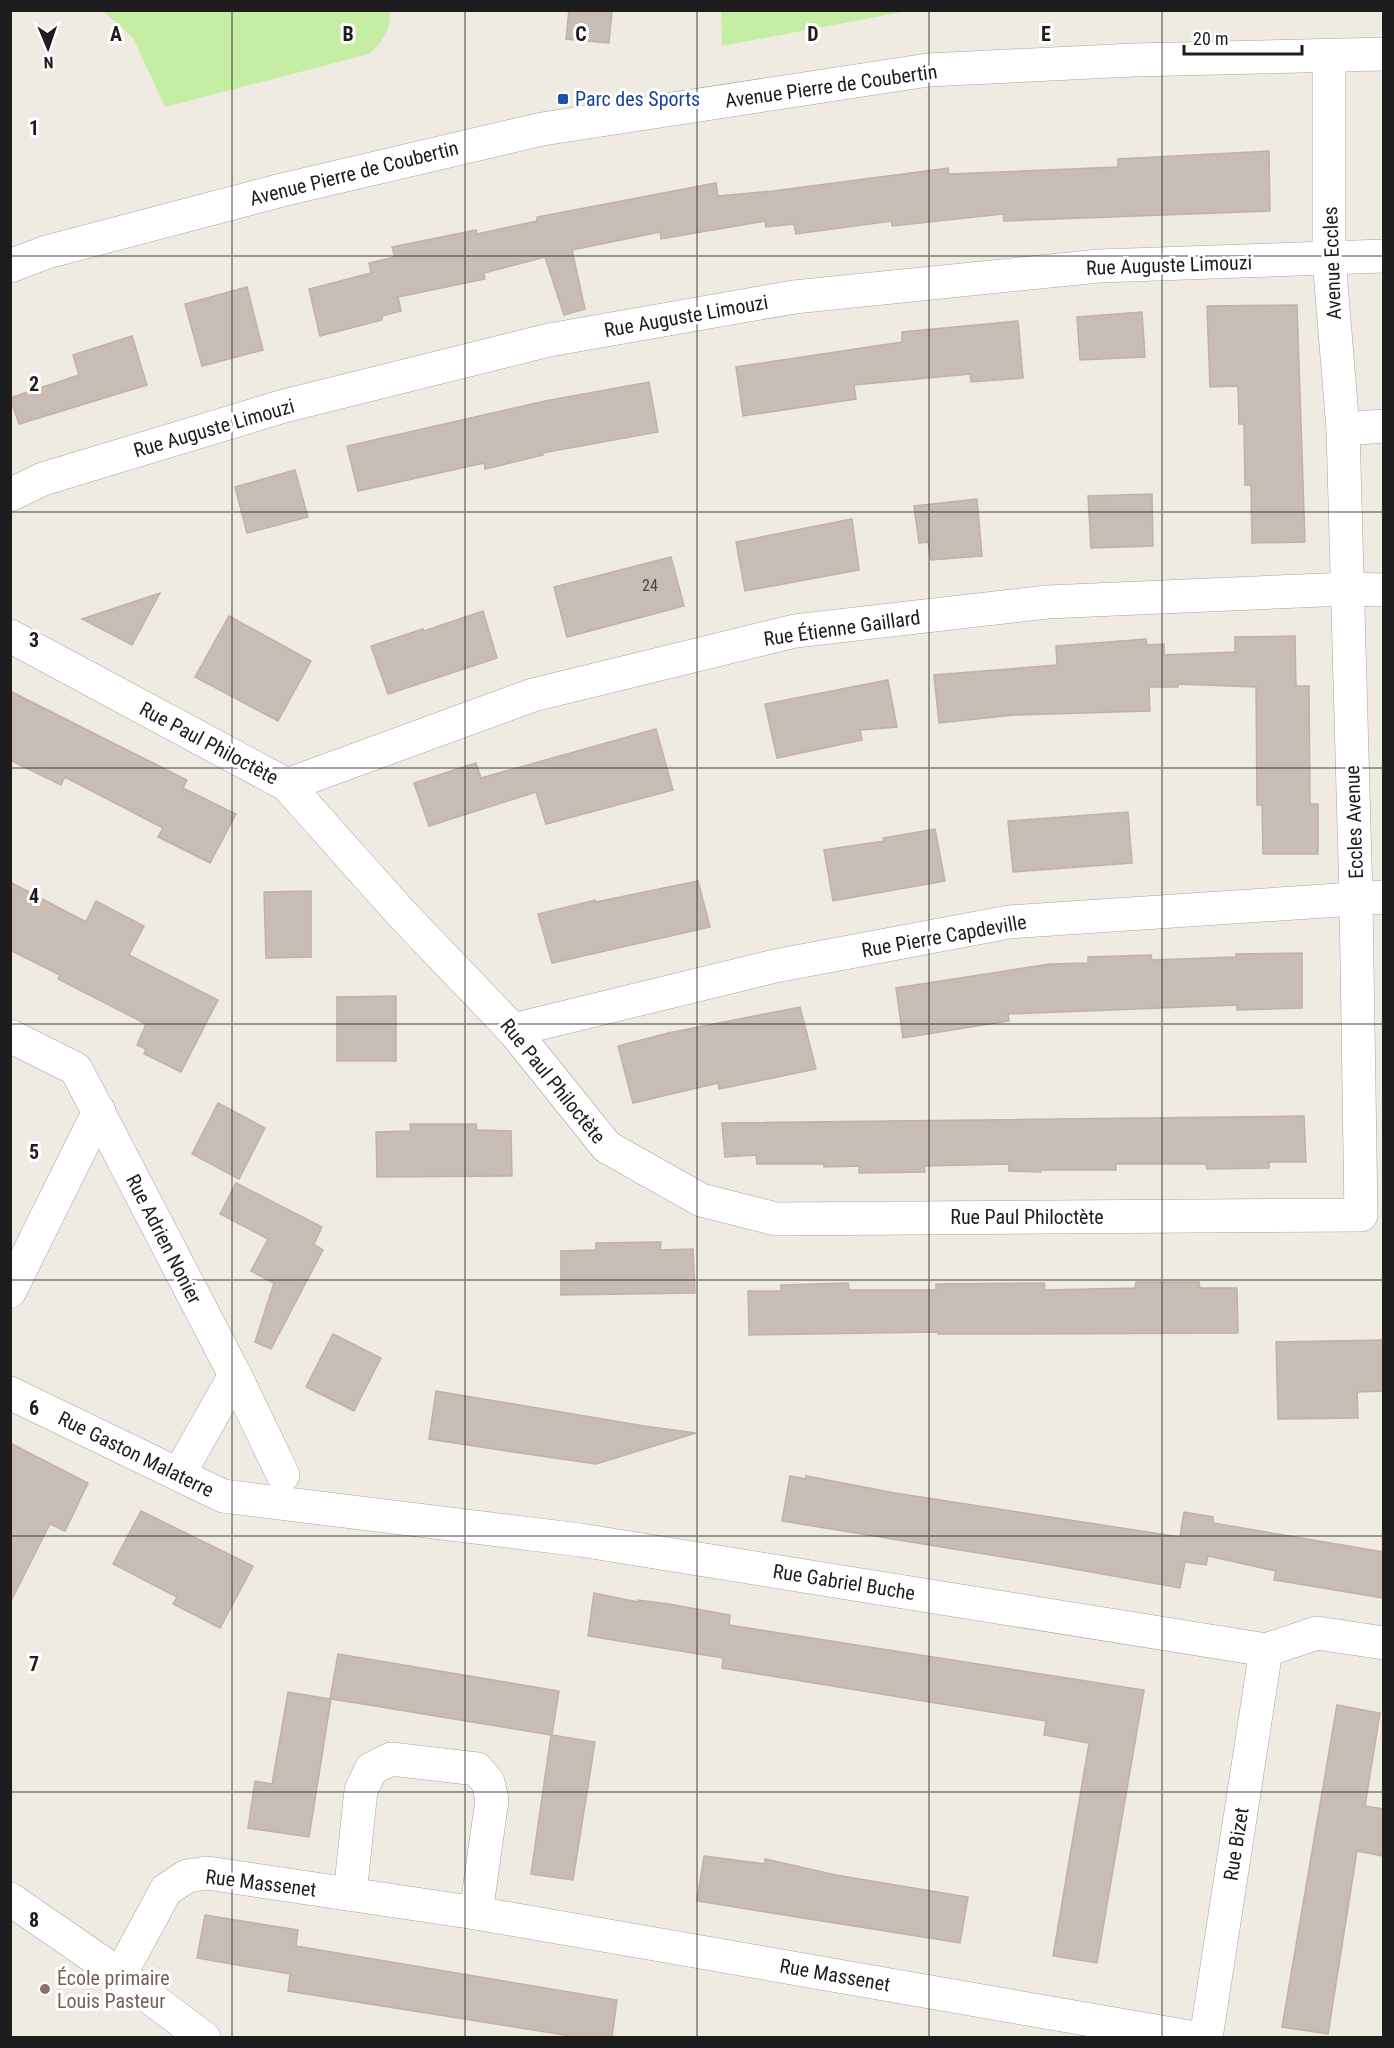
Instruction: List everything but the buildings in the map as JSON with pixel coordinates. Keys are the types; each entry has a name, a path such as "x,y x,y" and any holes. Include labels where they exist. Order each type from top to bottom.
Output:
{"street":[{"name":"Avenue Pierre de Coubertin","path":"10,266 47,252 282,190 542,129 928,70 1133,60 1383,54"},
{"name":"Avenue Eccles","path":"1329,56 1329,259 1343,429"},
{"name":"Rue Auguste Limouzi","path":"10,495 43,479 284,406 549,340 794,297 1099,266 1383,256"},
{"path":"1343,429 1383,426"},
{"name":"Eccles Avenue","path":"1343,429 1347,589 1370,898 1361,1215"},
{"name":"Rue Étienne Gaillard","path":"287,785 532,695 795,631 1047,602 1347,589 1383,590"},
{"name":"Rue Paul Philoctète","path":"10,636 287,785 401,913 513,1030 607,1147 701,1200 776,1219 1361,1215"},
{"name":"Rue Pierre Capdeville","path":"513,1030 775,966 1009,922 1370,898"},
{"name":"Rue Adrien Nonier","path":"10,1036 76,1069 283,1475"},
{"path":"10,1291 99,1111"},
{"path":"178,1474 234,1375"},
{"name":"Rue Gaston Malaterre","path":"10,1393 223,1496 302,1507"},
{"name":"Rue Gabriel Buche","path":"302,1507 580,1540 1266,1650 1317,1633 1383,1643"},
{"name":"Rue Bizet","path":"1206,2037 1266,1650"},
{"path":"350,1894 361,1790 372,1769 391,1759 477,1769 488,1782 492,1800 476,1913"},
{"name":"Rue Massenet","path":"120,1976 166,1890 187,1876 207,1873 476,1913 1195,2037"},
{"path":"10,1899 204,2037"}],"green space":[{"path":"390,10 385,35 369,54 165,107 133,38 103,11"},
{"path":"721,10 908,11 722,46"}],"place":[{"name":"Parc des Sports","path":"563,99"},
{"name":"École primaire Louis Pasteur","path":"45,1989"}]}
